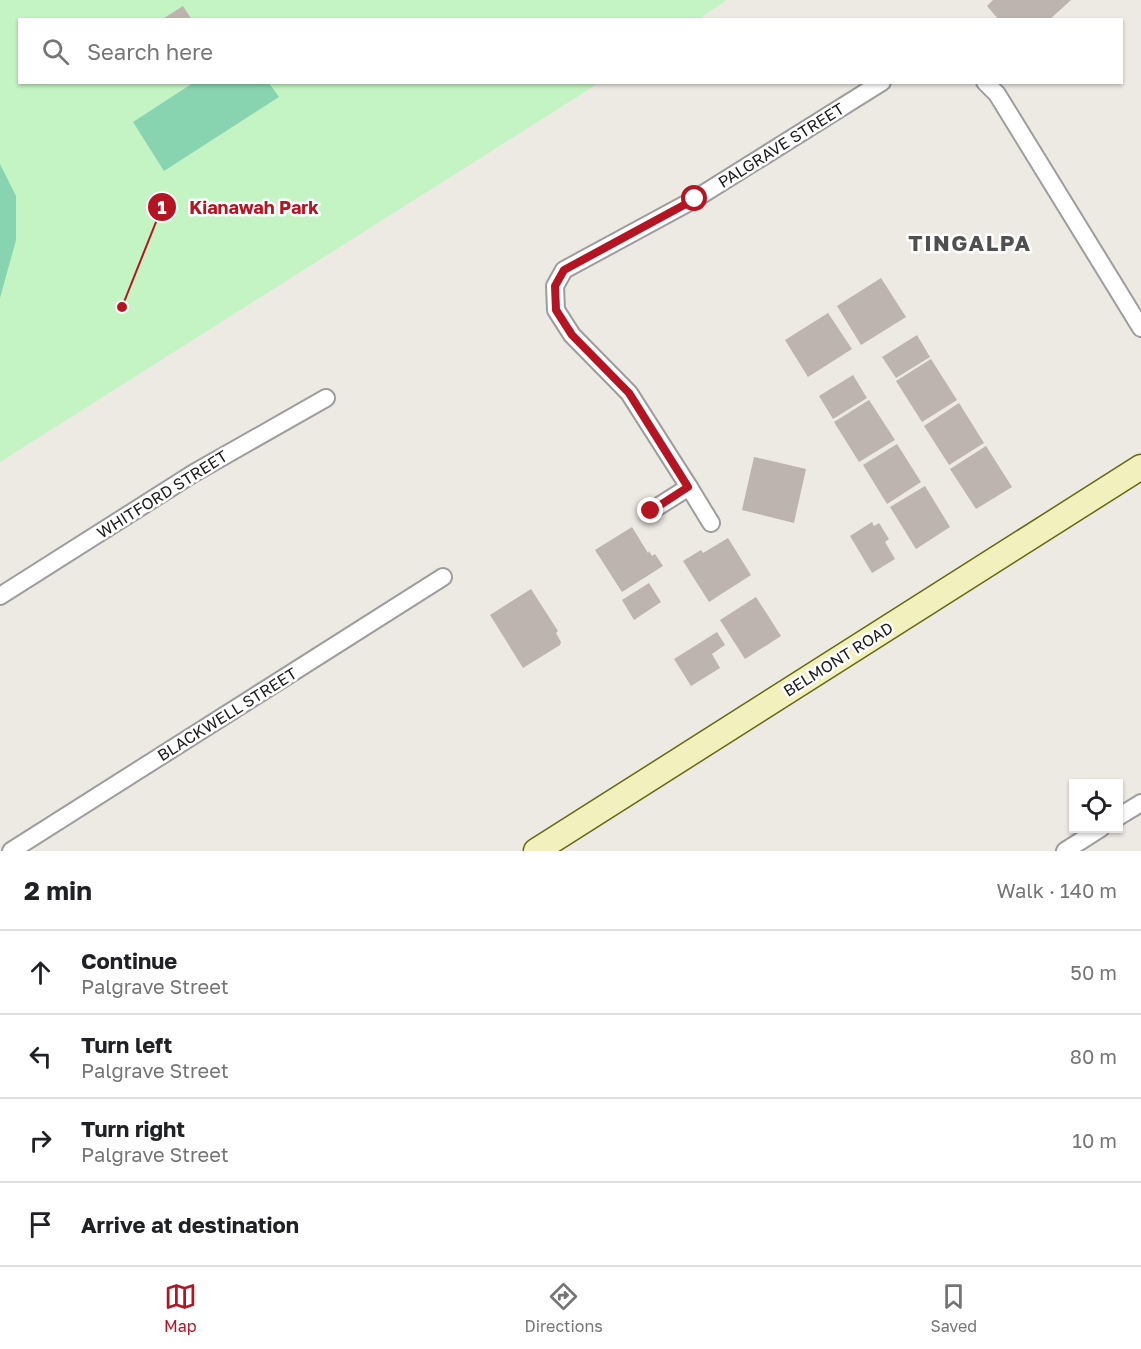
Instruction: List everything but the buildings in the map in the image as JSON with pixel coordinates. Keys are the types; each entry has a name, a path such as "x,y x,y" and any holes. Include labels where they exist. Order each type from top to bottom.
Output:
{"main road":[{"name":"BELMONT ROAD","path":"536,851 1141,467"}],"street":[{"name":"PALGRAVE STREET","path":"711,523 629,393 572,335 556,310 555,286 564,270 695,199 879,84"},
{"path":"988,84 997,94 1141,328"},
{"name":"WHITFORD STREET","path":"0,596 194,473 326,398"},
{"path":"651,511 688,487"},
{"name":"BLACKWELL STREET","path":"10,851 443,577"},
{"path":"1123,814 1141,803"},
{"path":"1065,851 1093,833"}],"green space":[{"path":"0,0 727,0 700,18 18,18 18,84 597,84 0,462"},
{"path":"191,84 270,84 279,97 164,171 133,122"},
{"path":"0,164 16,196 16,240 0,298"}],"place":[{"name":"Kianawah Park","path":"122,307"}],"district":[{"name":"TINGALPA","path":"970,243"}],"route":[{"path":"651,511 688,487 629,393 572,335 556,310 555,286 564,270 695,199"}]}
